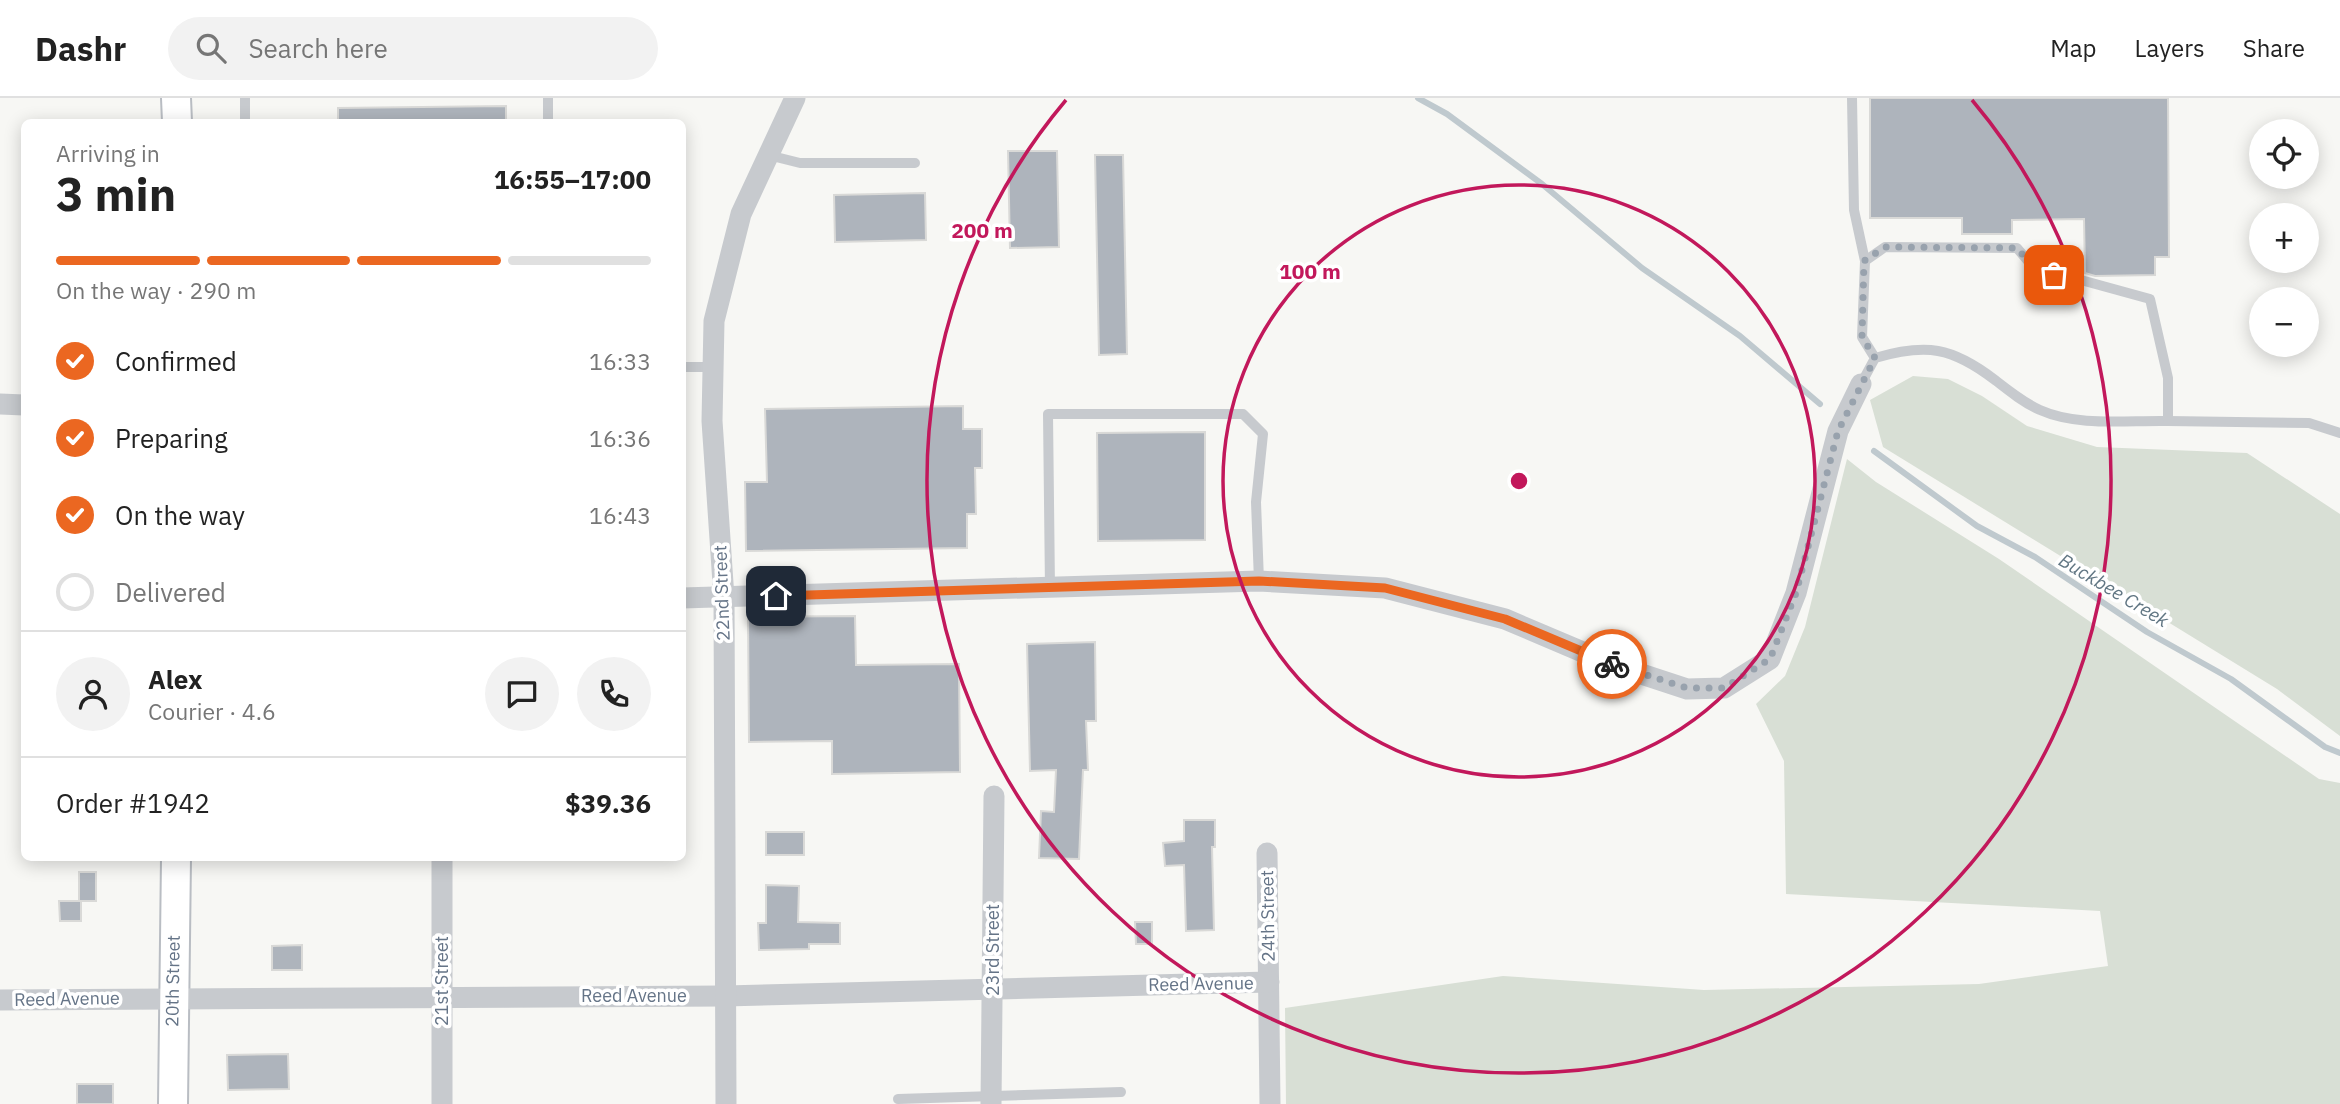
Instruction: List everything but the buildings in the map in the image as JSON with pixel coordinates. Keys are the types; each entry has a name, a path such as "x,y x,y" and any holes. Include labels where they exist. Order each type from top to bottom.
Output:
{"street":[{"path":"176,98 177,119"},
{"name":"22nd Street","path":"726,1104 724,598 712,421 714,321 741,214 794,98"},
{"path":"686,598 1259,581 1385,588 1505,619 1611,664 1687,688 1724,688 1770,659 1796,593 1838,431 1861,384"},
{"path":"0,404 21,405"},
{"name":"23rd Street","path":"991,1101 994,796"},
{"name":"24th Street","path":"1267,853 1270,1104"},
{"name":"20th Street","path":"173,1104 172,998 176,861"},
{"name":"21st Street","path":"442,861 442,1104"},
{"name":"Reed Avenue","path":"0,1000 725,996 1269,982"}],"lane":[{"path":"245,98 245,119"},
{"path":"548,98 548,119"},
{"path":"1852,98 1854,210 1864,261 1862,337 1875,358"},
{"path":"768,155 800,163 915,163"},
{"path":"1864,261 1885,247 2017,248 2039,274 2070,277 2150,299 2168,378 2168,421"},
{"path":"1861,384 1875,358 1910,348 1945,351 1981,369 2040,411 2073,419 2309,423 2340,433"},
{"path":"686,367 713,367"},
{"path":"1050,589 1048,414 1244,414 1263,434 1256,502 1259,581"},
{"path":"898,1099 991,1101 1121,1092"}],"shaded area":[{"path":"1913,376 1948,379 1982,396 2027,426 2097,447 2247,453 2340,514 2340,736 2277,689 1883,447 1870,400"},
{"path":"1847,459 1876,482 1999,559 2319,779 2340,783 2340,1104 1286,1104 1285,1008 1503,976 1704,990 1979,984 2108,966 2100,911 1786,894 1784,761 1756,704 1785,676 1805,627"}],"waterway":[{"path":"1418,98 1447,114 1542,184 1642,268 1740,336 1820,404"},
{"name":"Buckbee Creek","path":"1874,451 1977,526 2035,557 2147,632 2231,679 2325,747 2340,753"}],"way so far":[{"path":"1612,664 1687,688 1724,688 1770,659 1796,593 1838,431 1875,358 1862,337 1861,288 1864,261 1885,247 2017,248 2039,274 2054,275"}],"route":[{"path":"776,596 1259,581 1324,583 1385,588 1505,619 1612,664"}]}
